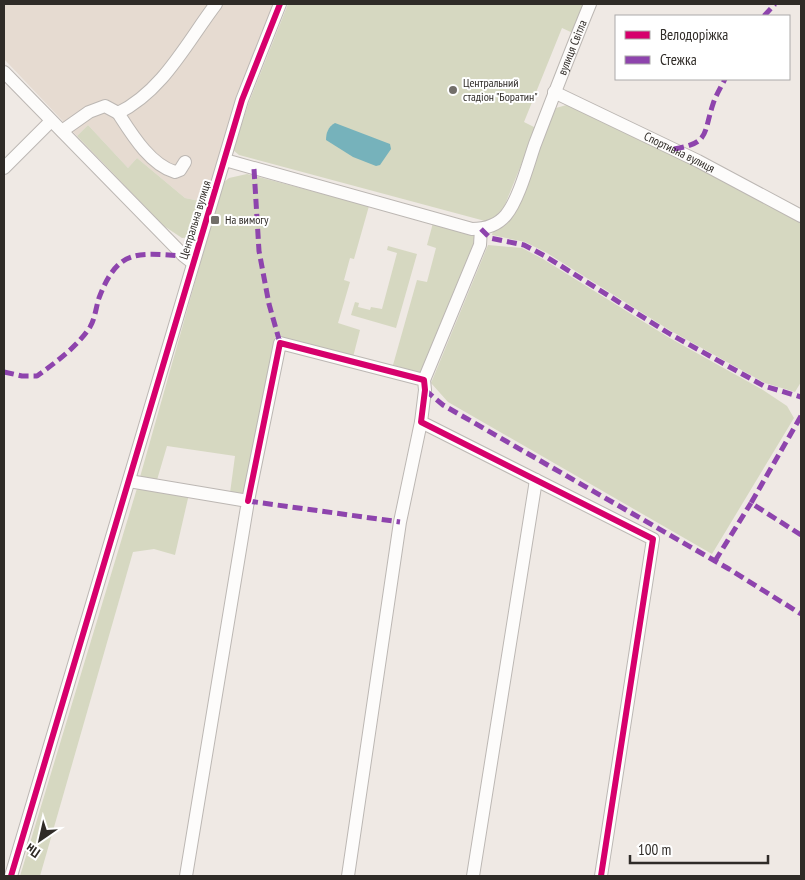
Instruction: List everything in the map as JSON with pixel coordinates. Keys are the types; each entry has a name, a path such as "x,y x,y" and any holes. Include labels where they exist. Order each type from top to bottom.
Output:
{"street":[{"path":"118,113 130,107 147,94 171,66 216,4"},
{"name":"Центральна вулиця","path":"11,876 242,100 280,4"},
{"name":"вулиця Світла","path":"481,229 496,224 506,215 515,198 554,92 590,4"},
{"path":"4,72 193,263"},
{"name":"Спортивна вулиця","path":"554,92 698,161 801,216"},
{"path":"62,131 89,112 106,106 118,113 134,138 160,164 175,172 180,170 185,162"},
{"path":"4,168 51,121"},
{"path":"224,160 472,229 481,229 480,245 424,380 425,390 421,422 400,522 348,876"},
{"path":"186,876 248,501 280,342 424,380"},
{"path":"421,422 652,539 601,876"},
{"path":"473,876 536,480"},
{"path":"130,481 248,501"}],"shaded area":[{"path":"4,4 273,4 205,202 185,198 137,158 128,168 88,125 77,136 4,59"}],"green space":[{"path":"288,4 587,4 575,34 562,28 524,122 536,128 504,207 494,218 485,221 239,155 233,150 249,102"},
{"path":"570,104 706,172 801,223 801,382 795,392 765,383 671,331 547,253 525,242 492,235 493,231 512,214 556,108"},
{"path":"88,125 128,168 137,158 185,198 205,202 195,237 182,238 164,226 77,136"},
{"path":"247,174 369,206 354,259 350,258 344,280 350,282 338,323 360,330 353,357 275,337 245,496 230,493 235,456 167,446 157,480 140,477 223,183 229,178"},
{"path":"433,223 473,234 477,238 420,373 393,365 417,280 427,282 436,248 427,245"},
{"path":"488,245 522,248 543,259 668,337 763,390 787,406 794,418 712,554 448,402 431,383"},
{"path":"388,246 417,254 396,328 351,315 355,302 359,303 358,307 370,310 371,307 382,309 397,253 387,250"},
{"path":"138,485 189,494 175,555 154,549 133,552 40,876 20,876"}],"water":[{"path":"335,123 390,144 391,149 380,165 376,166 353,157 326,140 328,130"}],"marked path":[{"path":"765,15 775,4"},
{"path":"674,149 694,144 703,136 714,101 724,80"},
{"path":"254,169 259,251 269,304 280,343"},
{"path":"481,229 490,238 524,245 545,256 670,334 764,386 801,397"},
{"path":"4,372 22,376 37,376 73,348 90,327 106,282 122,262 131,257 141,255 184,256"},
{"path":"425,390 443,405 729,569 801,614"},
{"path":"801,416 751,503 801,535"},
{"path":"248,501 400,522"},
{"path":"715,561 751,503"}],"cycle path":[{"path":"11,876 242,100 280,4"},
{"path":"248,501 280,343 424,380 425,390 421,422 653,539 601,876"}],"place":[{"name":"Центральний стадіон \"Боратин\"","path":"453,90"},
{"name":"На вимогу","path":"215,220"}]}
